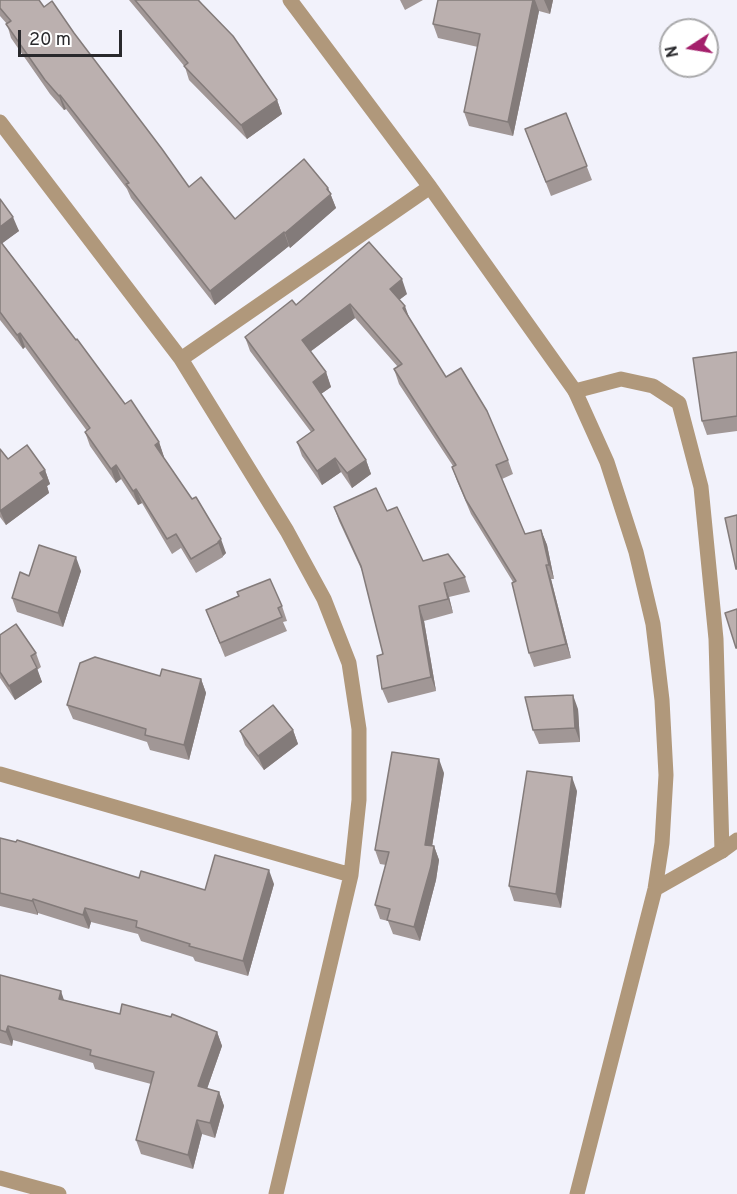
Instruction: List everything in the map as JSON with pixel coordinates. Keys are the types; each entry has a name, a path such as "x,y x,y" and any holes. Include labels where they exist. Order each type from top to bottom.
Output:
{"street":[{"path":"290,0 430,187 575,390 607,462 636,552 654,624 662,700 666,775 662,843 655,889 577,1194"},
{"path":"0,122 181,359 287,531 324,599 349,663 359,729 359,800 351,874 276,1194"},
{"path":"181,359 430,187"},
{"path":"575,390 621,379 653,386 679,403 701,487 716,639 722,851"},
{"path":"0,774 351,874"},
{"path":"655,889 737,840"},
{"path":"0,1178 59,1194"}],"building":[{"path":"0,0 39,0 44,7 52,1 189,187 201,177 235,219 304,159 331,194 210,291 126,184 129,183 60,95 45,80 6,24 11,21 0,8"},
{"path":"135,0 198,0 233,36 277,100 241,125 184,66 188,63"},
{"path":"438,0 533,0 508,122 464,112 480,34 433,24"},
{"path":"566,113 587,166 546,182 525,129"},
{"path":"0,199 13,217 0,227"},
{"path":"0,241 125,404 131,400 159,442 155,445 192,499 196,497 221,539 218,543 191,559 176,534 167,539 136,489 133,491 116,465 111,469 85,432 90,428 20,333 17,335 0,312"},
{"path":"369,242 402,279 390,289 405,306 403,308 446,377 461,368 487,411 508,460 496,465 525,534 541,530 549,565 546,565 566,644 529,653 512,583 516,581 466,500 452,467 456,465 394,369 402,364 350,304 302,340 326,372 313,382 366,460 347,473 335,458 317,471 297,442 314,430 245,337 292,300 296,305"},
{"path":"737,352 737,416 702,421 693,358"},
{"path":"27,445 45,470 40,473 44,479 0,511 0,449 8,459"},
{"path":"376,488 387,511 397,507 423,561 448,554 465,577 444,583 448,599 419,606 431,677 382,689 377,656 383,654 361,566 334,507"},
{"path":"737,515 737,569 736,569 725,518"},
{"path":"39,545 76,557 58,613 12,598 20,572 29,576"},
{"path":"270,579 282,606 278,608 282,617 220,643 206,610 239,596 237,592"},
{"path":"737,609 737,648 736,648 725,613"},
{"path":"16,624 36,653 31,656 37,668 9,686 0,672 0,635"},
{"path":"95,657 160,676 162,669 201,679 184,745 145,735 146,729 67,705 80,663"},
{"path":"573,695 575,728 533,730 525,697"},
{"path":"273,705 293,730 258,756 240,731"},
{"path":"392,752 439,759 425,845 434,846 431,866 414,927 387,920 390,909 375,905 389,852 375,850"},
{"path":"527,771 572,777 556,894 509,886"},
{"path":"0,838 16,842 17,840 139,878 141,871 205,890 215,855 269,870 243,961 189,946 190,944 136,927 137,921 85,908 83,915 33,899 32,901 0,893"},
{"path":"0,975 61,991 59,999 120,1014 122,1004 171,1017 172,1014 217,1032 198,1086 219,1092 210,1123 197,1120 188,1155 136,1140 154,1072 90,1055 91,1050 8,1026 6,1032 0,1030"}]}
